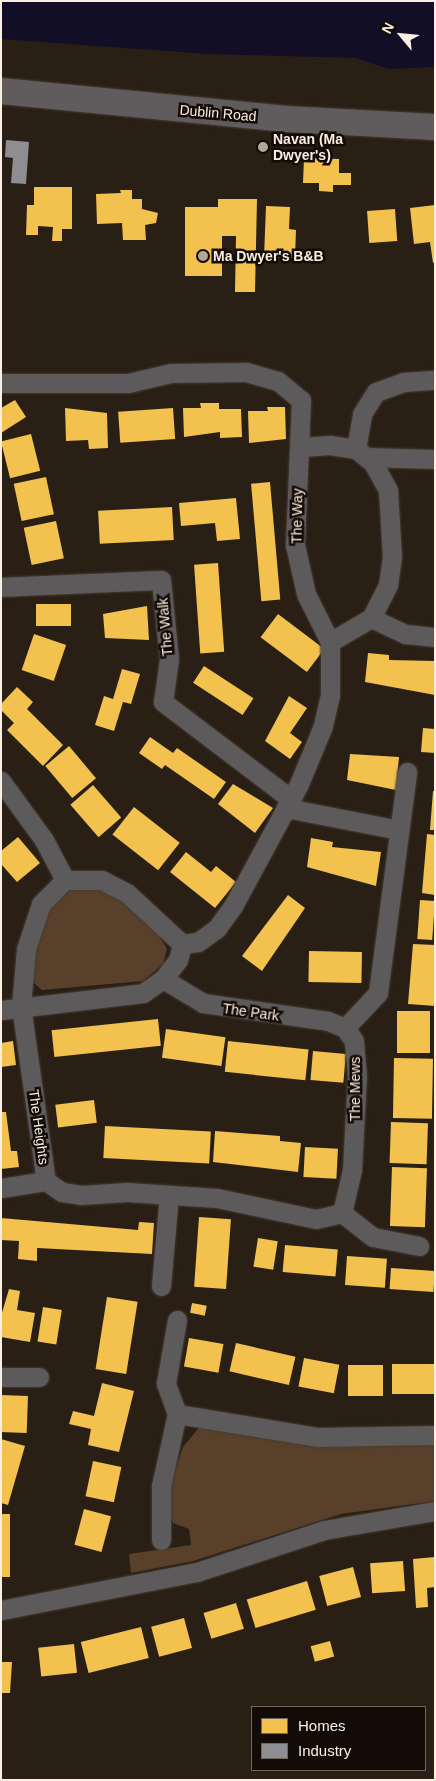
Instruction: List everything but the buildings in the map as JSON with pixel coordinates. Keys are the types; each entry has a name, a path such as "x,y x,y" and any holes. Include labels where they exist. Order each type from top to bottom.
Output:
{"main road":[{"name":"Dublin Road","path":"1,91 287,119 435,127"}],"street":[{"name":"The Way","path":"1,383 128,383 171,373 246,372 278,381 301,400 301,448 295,545 306,594 330,642 330,695 323,726 289,804 216,929 198,942 182,944"},
{"path":"330,642 371,618 388,585 392,557 388,490 361,453 362,414 376,392 403,382 435,380"},
{"path":"301,448 330,445 361,453 435,459"},
{"name":"The Walk","path":"1,587 160,580 169,659 163,702 289,804"},
{"path":"371,618 406,634 435,637"},
{"path":"345,1028 378,993 407,772"},
{"path":"1,781 44,840 65,880"},
{"path":"289,804 399,830"},
{"path":"1,1010 20,1006 143,993 163,979 182,944 127,893 102,880 65,880 46,896 31,927 20,1006"},
{"name":"The Park","path":"163,979 203,1003 328,1021 345,1028"},
{"name":"The Heights","path":"20,1006 46,1181 62,1192 81,1195 169,1194 217,1198 316,1219 342,1213"},
{"name":"The Mews","path":"342,1213 352,1170 357,1076 354,1041 345,1028"},
{"path":"1,1188 46,1181"},
{"path":"161,1286 169,1194"},
{"path":"342,1213 373,1237 419,1246"},
{"path":"161,1540 161,1486 177,1414 166,1383 177,1320"},
{"path":"1,1376 39,1377"},
{"path":"177,1414 318,1437 435,1435"},
{"path":"1,1610 197,1572 324,1530 435,1511"}],"shaded area":[{"path":"1,1 435,1 435,67 389,69 356,58 208,54 1,39"},
{"path":"99,887 121,898 157,932 167,949 163,964 143,981 42,990 32,981 33,961 49,910 71,889"},
{"path":"202,1424 330,1447 435,1440 435,1501 341,1514 193,1561 131,1573 129,1554 191,1545 189,1529 173,1523 169,1513 170,1485 183,1447"}],"place":[{"name":"Navan (Ma Dwyer's)","path":"263,147"},
{"name":"Ma Dwyer's B&B","path":"203,256"}]}
